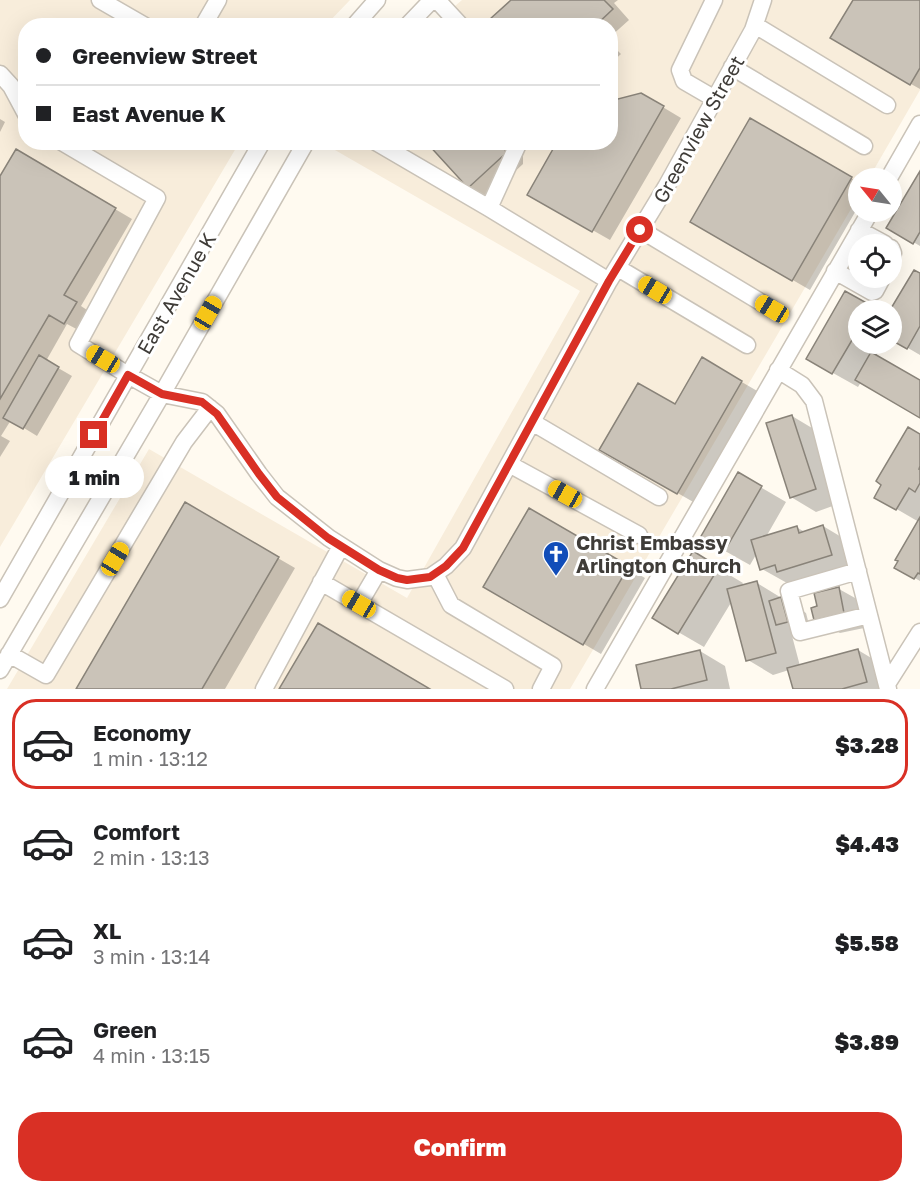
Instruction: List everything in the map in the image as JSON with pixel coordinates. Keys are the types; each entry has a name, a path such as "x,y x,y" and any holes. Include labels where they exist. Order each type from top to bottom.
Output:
{"street":[{"path":"100,0 131,18"},
{"path":"208,18 218,0"},
{"path":"361,18 377,0"},
{"path":"415,18 432,0"},
{"path":"437,0 454,18"},
{"path":"714,0 680,70 684,81 715,99"},
{"name":"Greenview Street","path":"435,574 463,548 614,274 666,187 732,68 755,25 763,0"},
{"path":"755,25 887,105"},
{"path":"732,68 864,146"},
{"path":"0,74 11,86 18,99"},
{"path":"895,168 920,124"},
{"path":"76,150 157,198 78,344 162,394 202,402 210,408 217,414 277,497 328,538 379,570 397,578 407,580 430,577 435,574 451,605 553,666 541,689"},
{"name":"East Avenue K","path":"0,599 257,150"},
{"name":"East Avenue K","path":"0,670 301,150"},
{"path":"390,150 489,208 747,345"},
{"path":"489,208 515,150"},
{"path":"595,689 864,222"},
{"path":"640,230 772,309"},
{"path":"859,230 866,234"},
{"path":"835,271 848,278"},
{"path":"778,370 802,386 814,401 888,687"},
{"path":"9,654 46,675 184,442 210,408"},
{"path":"532,422 659,497"},
{"path":"509,464 639,535"},
{"path":"264,689 341,546"},
{"path":"359,604 379,570"},
{"path":"858,571 789,591 800,632 869,615"},
{"path":"321,582 505,689"},
{"path":"888,687 920,632"}],"shaded area":[{"path":"0,0 350,0 333,18 18,18 18,150 235,150 0,547"},
{"path":"462,0 920,0 920,90 875,168 848,168 848,214 570,689 7,689 149,449 407,598 580,291 335,150 618,150 618,18 441,18"}],"building":[{"path":"511,0 604,0 613,9 603,18 491,18"},
{"path":"853,0 920,0 920,68 910,85 830,38"},
{"path":"641,93 664,106 592,232 527,195 552,150 618,150 618,99"},
{"path":"750,118 848,175 848,184 792,281 690,222"},
{"path":"16,149 116,208 64,295 77,302 64,324 49,315 0,399 0,176"},
{"path":"433,150 505,150 505,154 468,188"},
{"path":"920,171 920,232 913,244 902,237 902,234 896,234 886,228 890,222 902,222 902,201"},
{"path":"914,270 920,273 920,326 907,349 902,346 902,300 896,300"},
{"path":"845,291 861,300 848,300 848,347 832,374 806,359"},
{"path":"870,354 874,354 920,380 920,418 855,380"},
{"path":"39,355 59,367 23,429 3,418"},
{"path":"702,357 742,381 677,494 599,450 638,383 675,404"},
{"path":"792,415 816,489 790,498 766,423"},
{"path":"908,427 920,434 920,483 915,492 909,488 896,510 874,498 881,485 876,481"},
{"path":"738,472 762,486 724,552 700,538"},
{"path":"185,502 279,557 202,689 76,689"},
{"name":"Christ Embassy Arlington Church","path":"529,508 629,566 583,645 483,587"},
{"path":"920,517 920,574 918,573 914,579 894,568 898,561 895,560"},
{"path":"823,525 832,555 777,572 775,565 760,570 751,540 797,526 799,533"},
{"path":"693,551 719,567 678,634 652,618"},
{"path":"757,581 776,653 746,661 727,589"},
{"path":"839,587 844,613 814,620 811,608 817,606 814,593"},
{"path":"781,597 788,622 776,625 769,601"},
{"path":"318,623 430,689 279,689"},
{"path":"858,649 867,682 842,689 793,689 787,668"},
{"path":"700,650 707,680 671,689 641,689 636,665"}],"place":[{"name":"Christ Embassy Arlington Church","path":"556,577"}],"route":[{"path":"94,435 128,375 162,394 202,402 217,414 277,497 328,538 379,570 397,578 407,580 430,577 446,566 463,548 609,281 640,230"}]}
